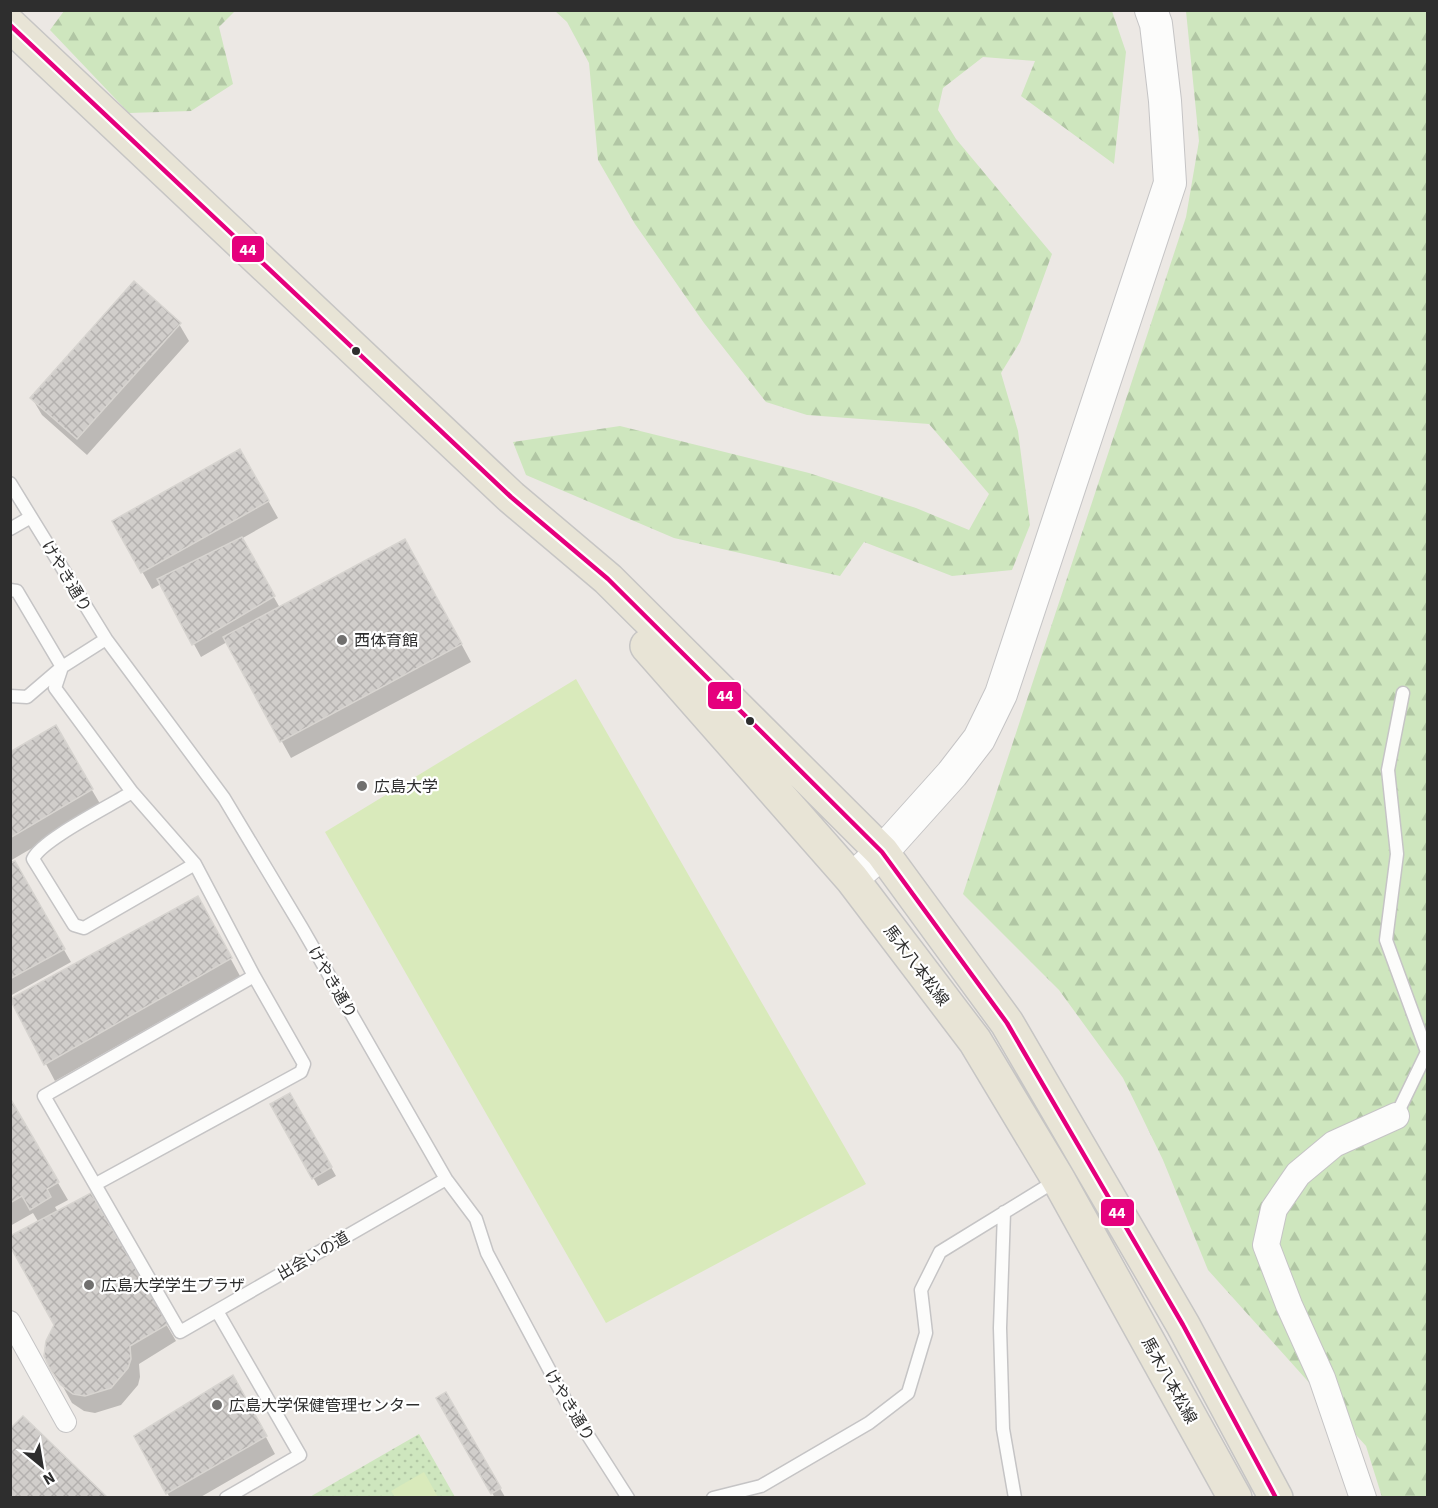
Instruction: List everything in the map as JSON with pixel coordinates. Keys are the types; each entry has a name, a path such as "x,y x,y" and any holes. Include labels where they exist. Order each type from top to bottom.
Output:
{"main road":[{"name":"馬木八本松線","path":"10,25 511,497 608,579 882,852 1007,1023 1183,1325 1276,1497"},
{"name":"馬木八本松線","path":"511,497 596,589 852,879 975,1041 1058,1179 1235,1497"}],"street":[{"path":"852,879 882,852 952,774 979,739 1001,694 1170,183 1165,101 1156,24 1151,10"},
{"path":"1363,1497 1322,1378 1289,1305 1266,1245 1274,1209 1298,1174 1334,1144 1396,1116"},
{"path":"10,1321 66,1422"}],"lane":[{"name":"けやき通り","path":"10,483 106,639 224,798 302,928 446,1179 476,1219 487,1252 566,1401 628,1497"},
{"path":"10,529 31,517"},
{"path":"10,590 17,591 62,666 56,688 132,792 195,864 304,1064 301,1072 96,1184 44,1096 254,976"},
{"path":"10,696 27,697 62,666 106,639"},
{"path":"1396,1116 1426,1052 1386,940 1397,854 1388,770 1404,693"},
{"path":"132,792 36,852 33,859 74,925 84,928 195,864"},
{"name":"出会いの道","path":"96,1184 180,1332 446,1179"},
{"path":"713,1497 761,1486 869,1423 908,1393 926,1333 921,1290 940,1252 1058,1179"},
{"path":"1004,1212 1000,1328 1003,1429 1015,1497"},
{"path":"217,1311 300,1455 226,1497"}],"green space":[{"path":"64,11 235,11 219,27 233,84 191,111 129,113 50,30"},
{"path":"555,11 1112,11 1126,52 1114,164 1021,96 1035,61 983,57 943,88 938,110 956,139 1052,254 1020,342 1001,373 1018,431 1030,525 1012,570 952,576 864,542 840,576 674,538 526,475 513,442 620,426 809,473 916,508 969,530 989,494 929,424 807,415 766,402 704,323 635,224 598,160 589,63 567,22"},
{"path":"1186,11 1427,11 1427,1497 1382,1497 1366,1446 1208,1270 1163,1160 1123,1078 1059,990 963,894 1186,217 1199,141"},
{"path":"576,679 866,1184 606,1323 325,832"},
{"path":"419,1434 455,1497 308,1498"},
{"path":"424,1472 438,1497 395,1497 391,1491"}],"building":[{"path":"134,281 181,323 77,439 30,398"},
{"path":"240,449 269,501 141,573 112,521"},
{"path":"242,537 275,596 192,645 157,579"},
{"name":"西体育館","path":"405,539 462,644 280,742 223,637"},
{"path":"56,725 93,789 10,838 10,752"},
{"path":"15,861 65,949 10,979 10,863"},
{"path":"198,896 232,958 44,1065 10,999"},
{"path":"290,1093 332,1167 312,1179 270,1104"},
{"path":"10,1098 59,1182 47,1189 51,1197 30,1210 22,1196 10,1203"},
{"name":"広島大学学生プラザ","path":"91,1193 168,1324 130,1346 131,1359 128,1368 111,1388 85,1396 73,1394 61,1385 50,1369 44,1356 46,1341 54,1325 10,1246 10,1236"},
{"name":"広島大学保健管理センター","path":"233,1375 267,1436 166,1494 134,1436"},
{"path":"446,1392 501,1488 491,1494 436,1398"},
{"path":"23,1416 108,1498 10,1498 10,1429"}],"transit line":[{"name":"44","path":"10,25 511,497 608,579 882,852 1007,1023 1183,1325 1276,1498"}],"place":[{"name":"西体育館","path":"342,640"},
{"name":"広島大学","path":"362,786"},
{"name":"広島大学学生プラザ","path":"89,1285"},
{"name":"広島大学保健管理センター","path":"217,1405"}]}
